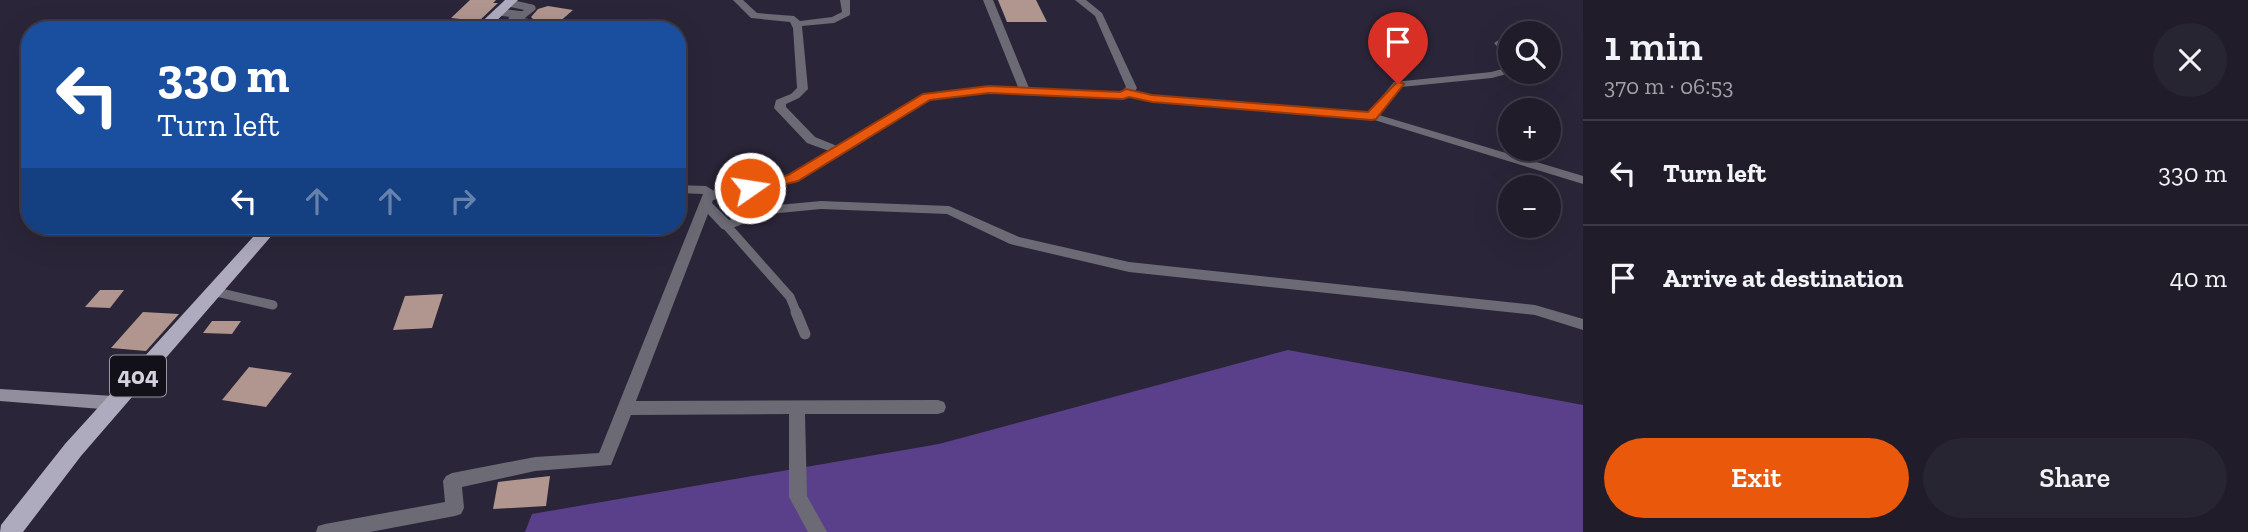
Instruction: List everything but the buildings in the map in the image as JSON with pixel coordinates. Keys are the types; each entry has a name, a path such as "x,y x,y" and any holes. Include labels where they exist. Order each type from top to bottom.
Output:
{"main road":[{"path":"489,21 504,8"},
{"name":"404","path":"9,532 114,403 264,235"}],"street":[{"path":"738,0 754,16 794,19 803,89 795,96 780,102 780,108 811,140 839,151"},
{"path":"796,24 834,20 847,13 845,0"},
{"path":"988,0 1025,91"},
{"path":"706,200 793,178 927,97 989,89 1123,96 1132,88 1099,15 1080,0"},
{"path":"1372,116 1398,84 1498,73"},
{"path":"1126,93 1152,98 1372,116 1583,180"},
{"path":"325,532 455,508 452,481 535,464 605,460 710,193 706,190 686,189"},
{"path":"706,200 727,226 767,210 821,205 949,210 1015,241 1129,267 1535,310 1583,325"},
{"path":"0,395 114,403"},
{"path":"797,407 799,497 818,532"},
{"path":"625,408 939,407"}],"lane":[{"path":"504,8 527,21"},
{"path":"727,226 790,297 805,334"},
{"path":"212,291 274,305"}],"shaded area":[{"path":"1288,350 1583,405 1583,532 525,532 532,514 939,444"}],"route":[{"path":"750,188 793,178 927,97 989,89 1123,96 1126,93 1152,98 1372,116 1398,84"}]}
